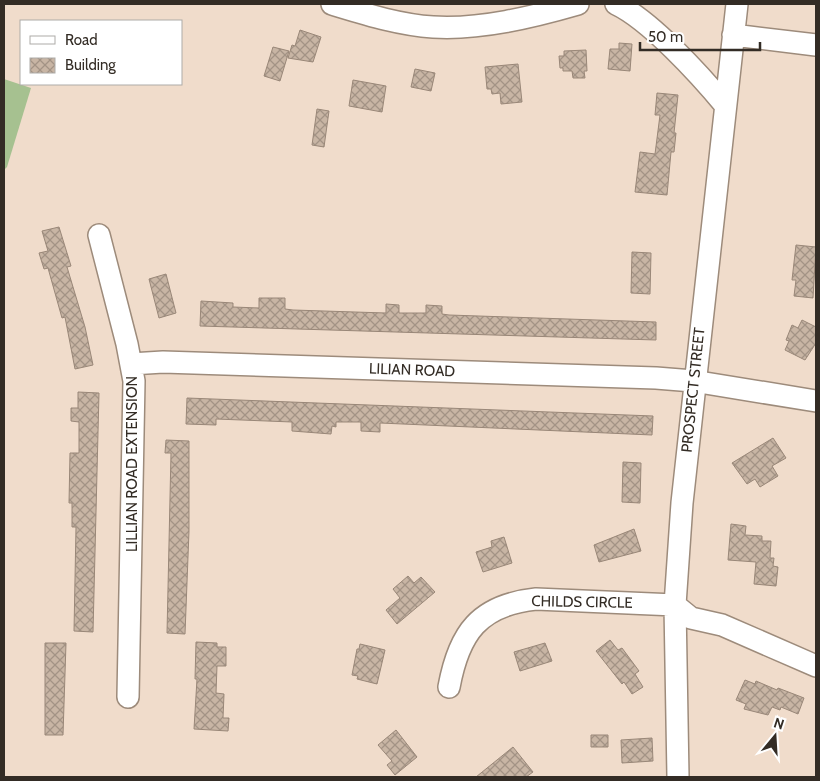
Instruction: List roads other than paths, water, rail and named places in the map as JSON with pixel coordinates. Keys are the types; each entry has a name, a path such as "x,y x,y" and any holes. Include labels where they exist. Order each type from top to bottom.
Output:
{"street":[{"path":"332,4 388,20 452,28 520,18 578,4"},
{"path":"616,4 633,15 673,50 725,105"},
{"name":"PROSPECT STREET","path":"678,777 675,605 682,503 693,381 737,4"},
{"path":"733,35 816,45"},
{"name":"LILLIAN ROAD EXTENSION","path":"99,236 132,364 134,402 128,697"},
{"name":"LILIAN ROAD","path":"132,364 172,363 693,381 816,401"},
{"name":"CHILDS CIRCLE","path":"449,687 456,659 471,628 483,615 498,607 536,599 675,605"},
{"path":"675,605 691,618 722,624 816,666"}]}
